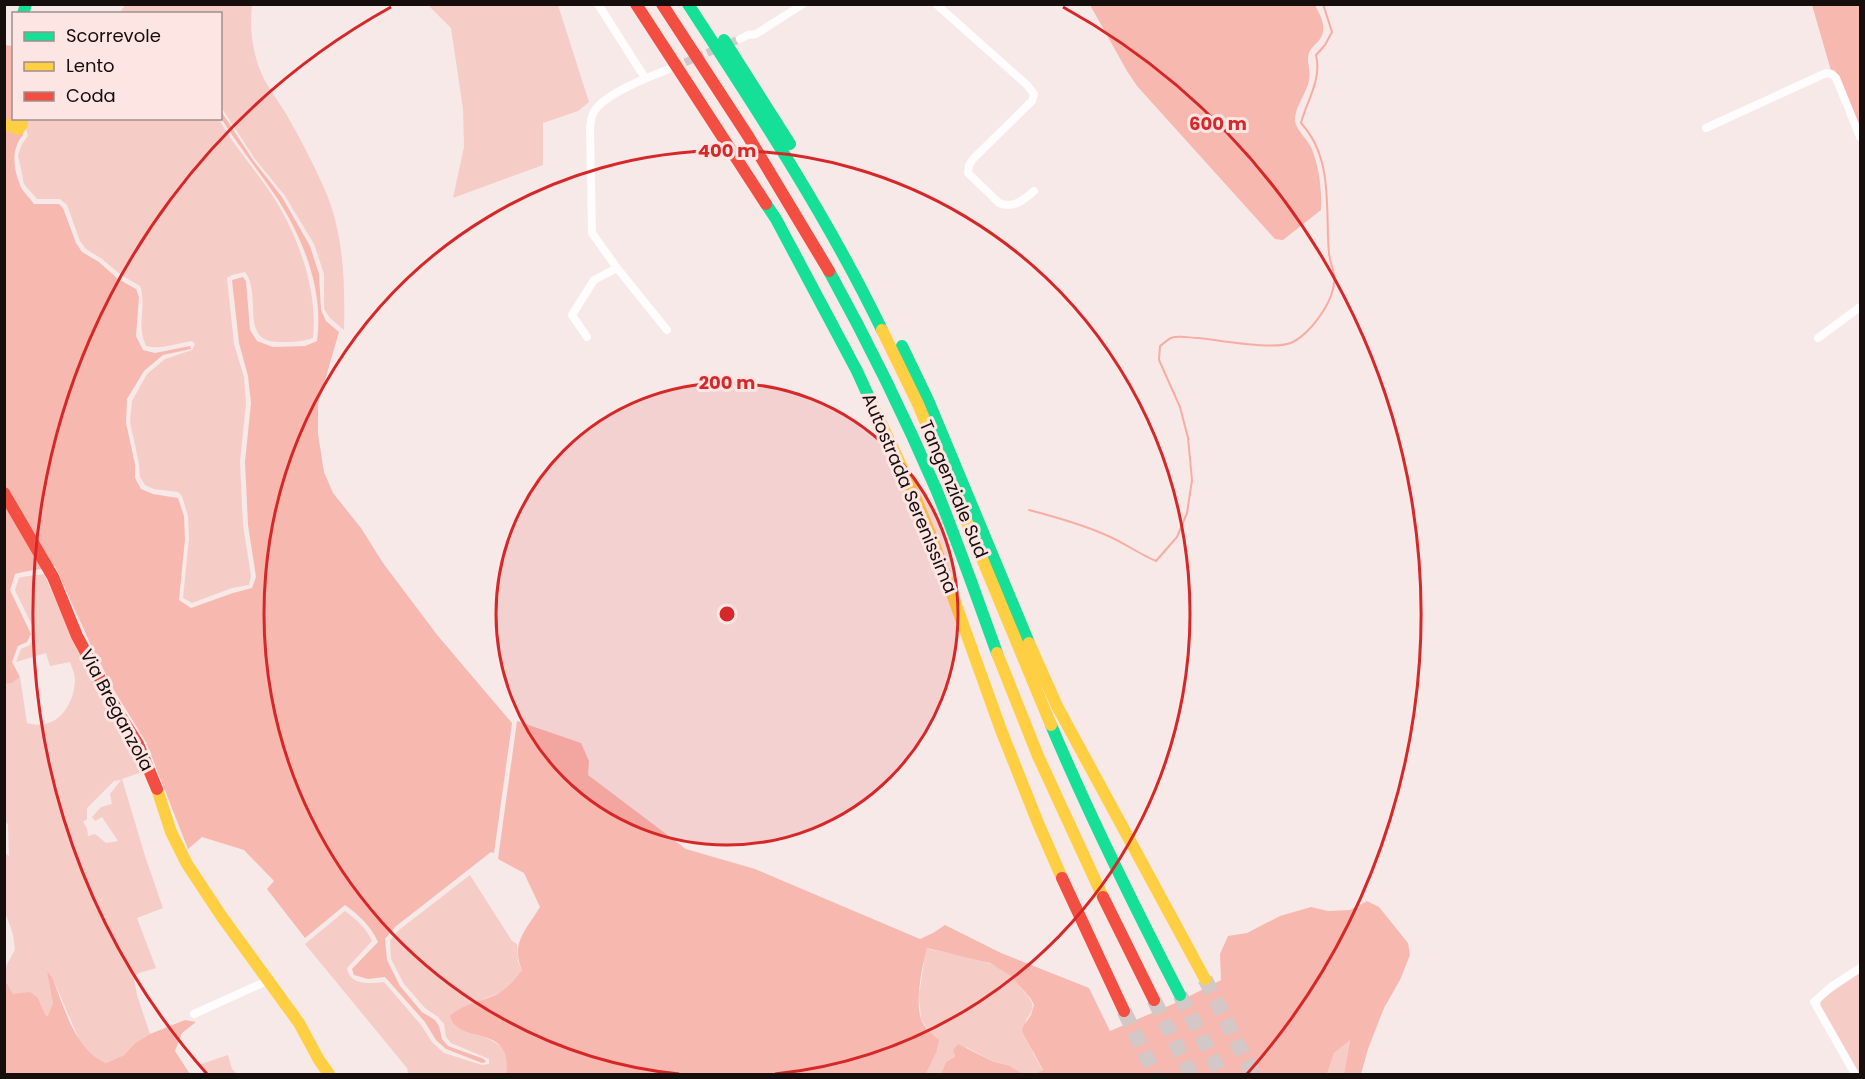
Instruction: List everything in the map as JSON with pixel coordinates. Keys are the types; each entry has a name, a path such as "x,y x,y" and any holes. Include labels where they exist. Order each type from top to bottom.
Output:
{"main road":[{"name":"Autostrada Serenissima","path":"636,4 776,219 857,371 908,480 932,538 1001,730 1038,823 1124,1011"},
{"name":"Autostrada Serenissima","path":"662,4 795,209 851,309 915,444 948,521 1023,720 1062,812 1154,1000"},
{"name":"Tangenziale Sud","path":"688,4 811,197 868,300 918,404 1078,789 1126,891 1180,995"},
{"name":"Tangenziale Sud","path":"700,4 820,192 877,295 928,400 1057,706 1205,979"},
{"path":"4,124 19,129 22,120"},
{"name":"Via Breganzola","path":"4,493 52,577 77,636 138,744 152,774 171,832 187,864 222,917 299,1023 329,1074"}],"street":[{"path":"598,4 645,78"},
{"path":"740,39 756,34 803,4"},
{"path":"936,4 1027,85 1034,94 1032,101 973,159 968,173 1005,206 1015,205 1034,191"},
{"path":"667,70 645,78 601,102 593,112 590,128 592,233 617,268 668,330"},
{"path":"1706,128 1826,73 1836,78 1860,137"},
{"path":"586,338 572,315 594,280 617,268"},
{"path":"1818,338 1860,307"},
{"path":"1855,1074 1814,1002 1832,986 1860,968"},
{"path":"194,1014 269,980"}],"shaded area":[{"path":"125,5 252,5 251,24 257,63 265,81 301,140 320,180 336,224 342,258 344,330 330,318 324,309 324,274 314,244 285,196 255,159 222,109 222,12 121,12"},
{"path":"428,5 558,5 589,102 578,111 543,123 543,165 453,198 464,147 463,109 451,28"},
{"path":"1090,5 1315,5 1323,30 1320,39 1309,53 1309,80 1297,109 1295,123 1311,147 1316,162 1321,210 1283,240 1275,239 1137,86"},
{"path":"1812,5 1860,5 1860,137 1832,74"},
{"path":"5,45 12,46 12,120 21,120 23,135 15,152 15,165 21,187 34,204 59,204 63,208 76,243 82,252 99,262 118,279 136,289 139,297 136,336 143,350 155,353 190,346 191,349 163,355 144,371 127,399 126,423 135,464 135,478 141,489 153,494 178,498 184,516 185,539 179,600 191,608 252,588 256,577 248,525 245,462 251,403 248,376 239,343 232,280 243,277 246,281 250,330 257,341 273,347 305,346 317,341 318,303 315,285 296,231 277,198 234,139 222,120 222,113 253,160 282,197 310,246 319,274 321,310 326,321 339,332 318,404 318,434 324,472 333,493 361,528 383,563 438,636 512,723 494,853 491,852 395,927 385,939 387,960 400,986 422,1012 435,1020 442,1039 448,1046 484,1059 486,1062 482,1063 446,1049 436,1040 425,1022 385,977 368,979 354,975 352,969 378,942 364,921 345,905 305,938 267,889 274,881 244,850 202,837 188,849 146,742 115,692 55,566 15,574 10,590 31,634 27,642 18,646 12,662 20,677 12,683 5,684"},
{"path":"26,120 220,120 283,213 305,265 313,302 313,338 280,342 267,340 259,335 253,316 250,282 245,272 227,278 234,344 244,377 246,403 240,462 243,525 251,576 249,585 232,588 192,603 183,598 189,539 188,516 182,496 178,492 154,489 145,485 140,477 130,422 132,401 147,374 165,359 192,350 195,344 192,341 163,347 146,346 142,331 140,286 86,249 80,241 67,205 60,199 37,199 24,184 18,155 28,136"},
{"path":"44,574 83,659 127,739 142,772 122,779 163,908 137,918 156,968 139,973 134,978 150,1034 135,1043 124,1055 106,1063 94,1059 81,1044 53,979 53,1003 49,1016 45,1014 38,998 13,994 5,976 6,968 15,950 13,934 5,912 5,853 9,856 8,825 4,819 5,684 12,683 20,677 27,723 37,725 47,724 62,715 71,699 75,680 70,662 50,666 46,653 16,662 21,649 30,645 35,632 15,590 19,578","holes":["121,780 110,794 112,804 101,807 92,817 95,821 102,817 118,841 106,843 95,834 88,836 83,822 87,819 87,808 114,781"]},
{"path":"517,721 581,743 589,761 588,775 686,849 755,869 920,939 945,925 1001,953 1089,988 1110,1031 1180,1001 1221,980 1220,954 1228,936 1247,933 1280,916 1311,907 1328,911 1350,910 1367,901 1379,907 1408,943 1410,955 1400,980 1384,1008 1361,1074 1344,1074 1350,1040 1334,1053 1327,1074 1036,1074 1043,1070 1022,1031 1034,1005 1031,999 1011,976 990,963 927,948 920,984 919,1012 928,1031 939,1040 936,1053 926,1074 506,1074 506,1058 502,1047 494,1041 463,1030 455,1025 450,1016 462,1008 502,991 522,970 518,952 519,944 525,929 540,907 524,873 498,859"},
{"path":"470,875 512,941 517,944 518,961 522,970 501,992 484,999 463,1030 487,1038 503,1047 508,1062 506,1074 408,1074 407,1068 305,944 345,911 361,924 372,941 347,968 352,978 367,983 384,982 421,1025 432,1042 444,1053 482,1065 489,1064 489,1059 451,1043 446,1037 444,1024 425,1008 404,984 391,959 390,940 399,930"},
{"path":"926,948 981,960 1001,969 1014,979 1032,1003 1031,1012 1026,1020 1033,1053 1043,1071 1036,1074 1023,1074 966,1047 946,1062 941,1074 926,1074 936,1053 928,1030 921,1019 919,995"},
{"path":"47,971 53,979 79,1039 96,1057 106,1063 124,1055 135,1043 150,1034 185,1020 196,1022 182,1033 175,1051 190,1074 7,1074 4,1070 5,980 13,994 30,992 38,998 48,1016 53,1003"},
{"path":"1860,973 1860,1074 1857,1074 1820,1006 1822,999"},
{"path":"1350,1039 1344,1074 1327,1074 1334,1053"},
{"path":"958,1044 994,1062 1008,1065 1023,1074 941,1074 946,1062 955,1056 953,1050"},
{"path":"228,1055 232,1069 237,1074 207,1074 201,1064"}],"waterway":[{"path":"1029,510 1097,531 1156,561 1177,537 1187,513 1192,480 1188,438 1180,407 1159,360 1160,346 1174,337 1261,345 1285,344 1293,342 1306,332 1323,311 1331,296 1334,278 1329,254 1326,185 1319,152 1312,137 1301,123 1317,73 1316,55 1332,32 1323,4"}],"tunnel":[{"path":"674,67 740,39"},
{"path":"1205,979 1253,1074"},
{"path":"1180,995 1221,1074"},
{"path":"1154,1000 1191,1074"},
{"path":"1124,1011 1155,1074"}],"traffic: fast":[{"path":"24,12 26,4"},
{"path":"688,4 815,205 882,330"},
{"path":"724,40 790,144"},
{"path":"766,204 857,371 872,404"},
{"path":"829,271 885,379 936,489 997,653"},
{"path":"902,346 928,400 1029,643"},
{"path":"1051,725 1113,861 1180,995"}],"traffic: slow":[{"path":"4,124 19,129 22,120"},
{"path":"882,330 918,404 1051,725"},
{"path":"872,404 932,538 1001,730 1062,878"},
{"path":"1029,643 1057,706 1205,979"},
{"path":"997,653 1038,756 1103,897"},
{"path":"157,789 171,832 187,864 222,917 299,1023 329,1074"}],"traffic: jam":[{"path":"636,4 766,204"},
{"path":"662,4 748,136 829,271"},
{"path":"4,493 53,577 77,636 138,744 157,789"},
{"path":"1062,878 1124,1011"},
{"path":"1103,897 1154,1000"}]}
